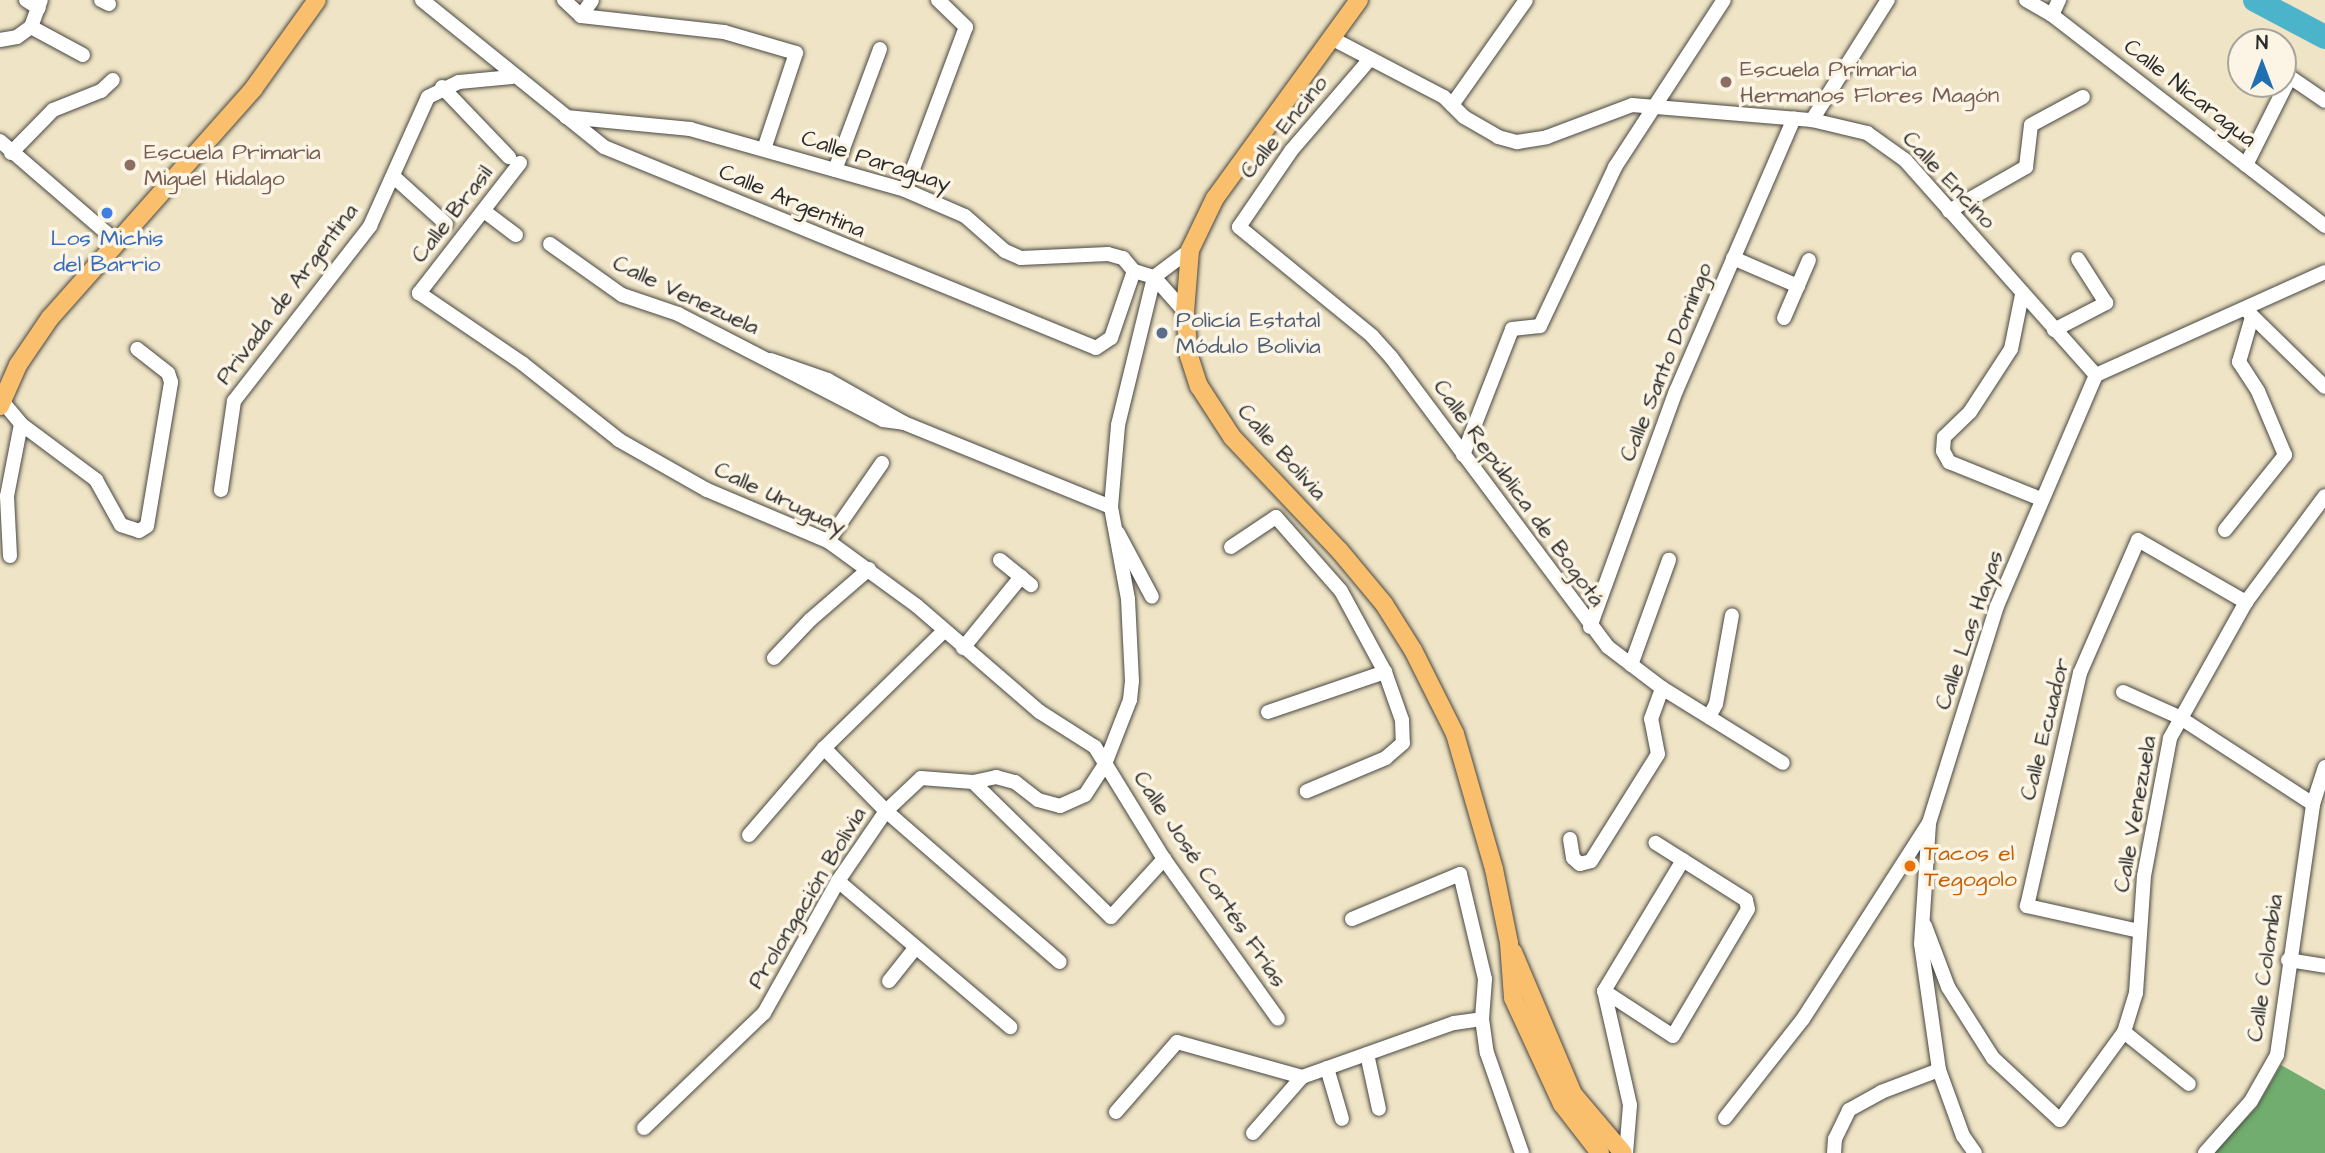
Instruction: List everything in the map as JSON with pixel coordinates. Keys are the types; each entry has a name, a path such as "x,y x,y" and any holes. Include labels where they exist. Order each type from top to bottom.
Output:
{"main road":[{"path":"1,403 18,365 50,318 254,88 317,0"},
{"name":"Calle Bolivia","path":"1359,0 1215,198 1190,250 1185,312 1189,355 1214,412 1339,550 1384,604 1413,650 1455,734 1494,869 1509,943"},
{"path":"1509,943 1513,998 1562,1104 1600,1153"},
{"path":"1509,943 1573,1094 1624,1153"}],"street":[{"name":"Calle Argentina","path":"422,0 512,77 604,147 1096,348 1111,338 1134,271"},
{"path":"564,0 581,16 724,32 796,53 764,149"},
{"path":"581,16 592,0"},
{"path":"905,190 967,27 938,0"},
{"path":"1452,105 1526,0"},
{"path":"1463,455 1512,329 1540,326 1587,218 1724,0"},
{"path":"1812,120 1888,0"},
{"name":"Calle Nicaragua","path":"2026,0 2052,15 2325,226"},
{"path":"2052,15 2059,0"},
{"path":"0,40 17,37 32,27 35,3"},
{"path":"32,27 83,55"},
{"name":"Calle Encino","path":"1333,39 1452,105 1498,137 1517,142 1547,138 1615,109 1658,105 1812,120 1867,133 1888,145 2096,375"},
{"path":"835,170 880,49"},
{"name":"Calle Encino","path":"1239,227 1291,151 1370,59"},
{"path":"442,87 512,77"},
{"path":"2246,164 2290,77 2325,101"},
{"path":"11,153 53,110 101,92 113,80"},
{"name":"Calle Brasil","path":"419,293 484,211 514,160 442,87"},
{"name":"Privada de Argentina","path":"221,490 234,401 370,226 394,177 420,111 442,87"},
{"path":"1949,211 2026,167 2031,125 2083,97"},
{"name":"Calle Paraguay","path":"566,117 690,129 764,149 905,190 947,206 1021,258 1108,254 1123,258 1134,271 1154,277"},
{"name":"Calle Santo Domingo","path":"1590,627 1676,391 1794,118"},
{"path":"0,141 116,241"},
{"path":"394,177 446,225"},
{"path":"484,211 516,235"},
{"name":"Calle República de Bogotá","path":"1239,227 1372,336 1590,627 1631,665 1662,688 1783,762"},
{"name":"Calle Venezuela","path":"550,244 622,295 678,314 770,360 828,380 904,423 1111,508"},
{"path":"1185,312 1154,277 1190,250"},
{"path":"1733,258 1798,286"},
{"path":"2054,330 2106,303 2078,259"},
{"path":"1784,318 1809,260"},
{"path":"2096,375 2248,312 2325,272"},
{"name":"Prolongación Bolivia","path":"643,1128 764,1013 838,881 886,811 921,778 973,782 996,777 1015,782 1038,800 1060,806 1085,795 1105,764 1130,699 1132,668 1128,599 1112,527 1111,508 1118,425 1154,277"},
{"name":"Calle Uruguay","path":"419,293 522,363 619,440 707,491 828,541 869,569 1040,712 1095,747 1105,764"},
{"path":"2022,295 2011,349 1986,392 1944,437 1943,452 1949,462 2041,499"},
{"path":"2248,312 2325,387"},
{"path":"2225,530 2285,455 2258,391 2239,362 2248,312"},
{"path":"1,403 21,424 96,480 127,530 147,526 171,382 168,373 137,349"},
{"name":"Calle Las Hayas","path":"1975,1153 1963,1136 1939,1070 1921,944 1929,823 1982,648 2041,499 2096,375"},
{"path":"10,556 8,496 13,451 21,424"},
{"path":"828,541 882,463"},
{"name":"Calle Venezuela","path":"1924,922 1948,987 1993,1058 2060,1120 2124,1032 2136,993 2146,864 2169,738 2246,602 2325,496"},
{"path":"1231,547 1276,517 1323,565 1385,672 1402,720 1403,743 1386,758 1307,791"},
{"path":"1112,527 1122,537 1152,597"},
{"name":"Calle Ecuador","path":"2139,931 2027,906 2080,673 2138,540 2246,602"},
{"path":"1323,565 1339,550"},
{"path":"963,648 1026,581 1000,560"},
{"path":"1631,665 1669,561"},
{"path":"774,658 810,620 869,569"},
{"path":"1709,717 1716,704 1732,615"},
{"path":"749,835 824,748 944,631"},
{"path":"1268,712 1385,672"},
{"path":"1570,839 1573,858 1580,864 1591,861 1658,754 1651,719 1662,688"},
{"path":"2123,692 2179,717 2313,804"},
{"path":"824,748 886,811 1060,962"},
{"name":"Calle José Cortés Frías","path":"1105,764 1164,859 1278,1019"},
{"name":"Calle Colombia","path":"2205,1153 2251,1101 2277,1055 2288,960 2313,804 2325,767"},
{"path":"973,782 1111,917 1164,859"},
{"path":"1725,1118 1803,1019 1929,823"},
{"path":"1604,992 1673,1036 1748,909 1746,900 1656,843"},
{"path":"1624,1153 1630,1105 1604,992 1683,860"},
{"path":"1352,919 1460,874 1485,979 1482,1019 1487,1053 1522,1153"},
{"path":"838,881 1010,1027"},
{"path":"889,981 916,947"},
{"path":"2288,960 2325,965"},
{"path":"1252,1133 1302,1077 1454,1023 1482,1019"},
{"path":"2124,1032 2189,1084"},
{"path":"1116,1112 1177,1042 1302,1077"},
{"path":"1367,1054 1379,1109"},
{"path":"1327,1068 1342,1119"},
{"path":"1834,1153 1835,1139 1849,1110 1881,1092 1939,1070"}],"green space":[{"path":"2281,1065 2325,1090 2325,1153 2213,1153 2256,1108"}],"waterway":[{"path":"2255,0 2325,37"}],"place":[{"name":"Escuela Primaria Hermanos Flores Magón","path":"1726,82"},
{"name":"Escuela Primaria Miguel Hidalgo","path":"130,165"},
{"name":"Los Michis del Barrio","path":"107,213"},
{"name":"Policía Estatal Módulo Bolivia","path":"1162,333"},
{"name":"Tacos el Tegogolo","path":"1910,866"}]}
